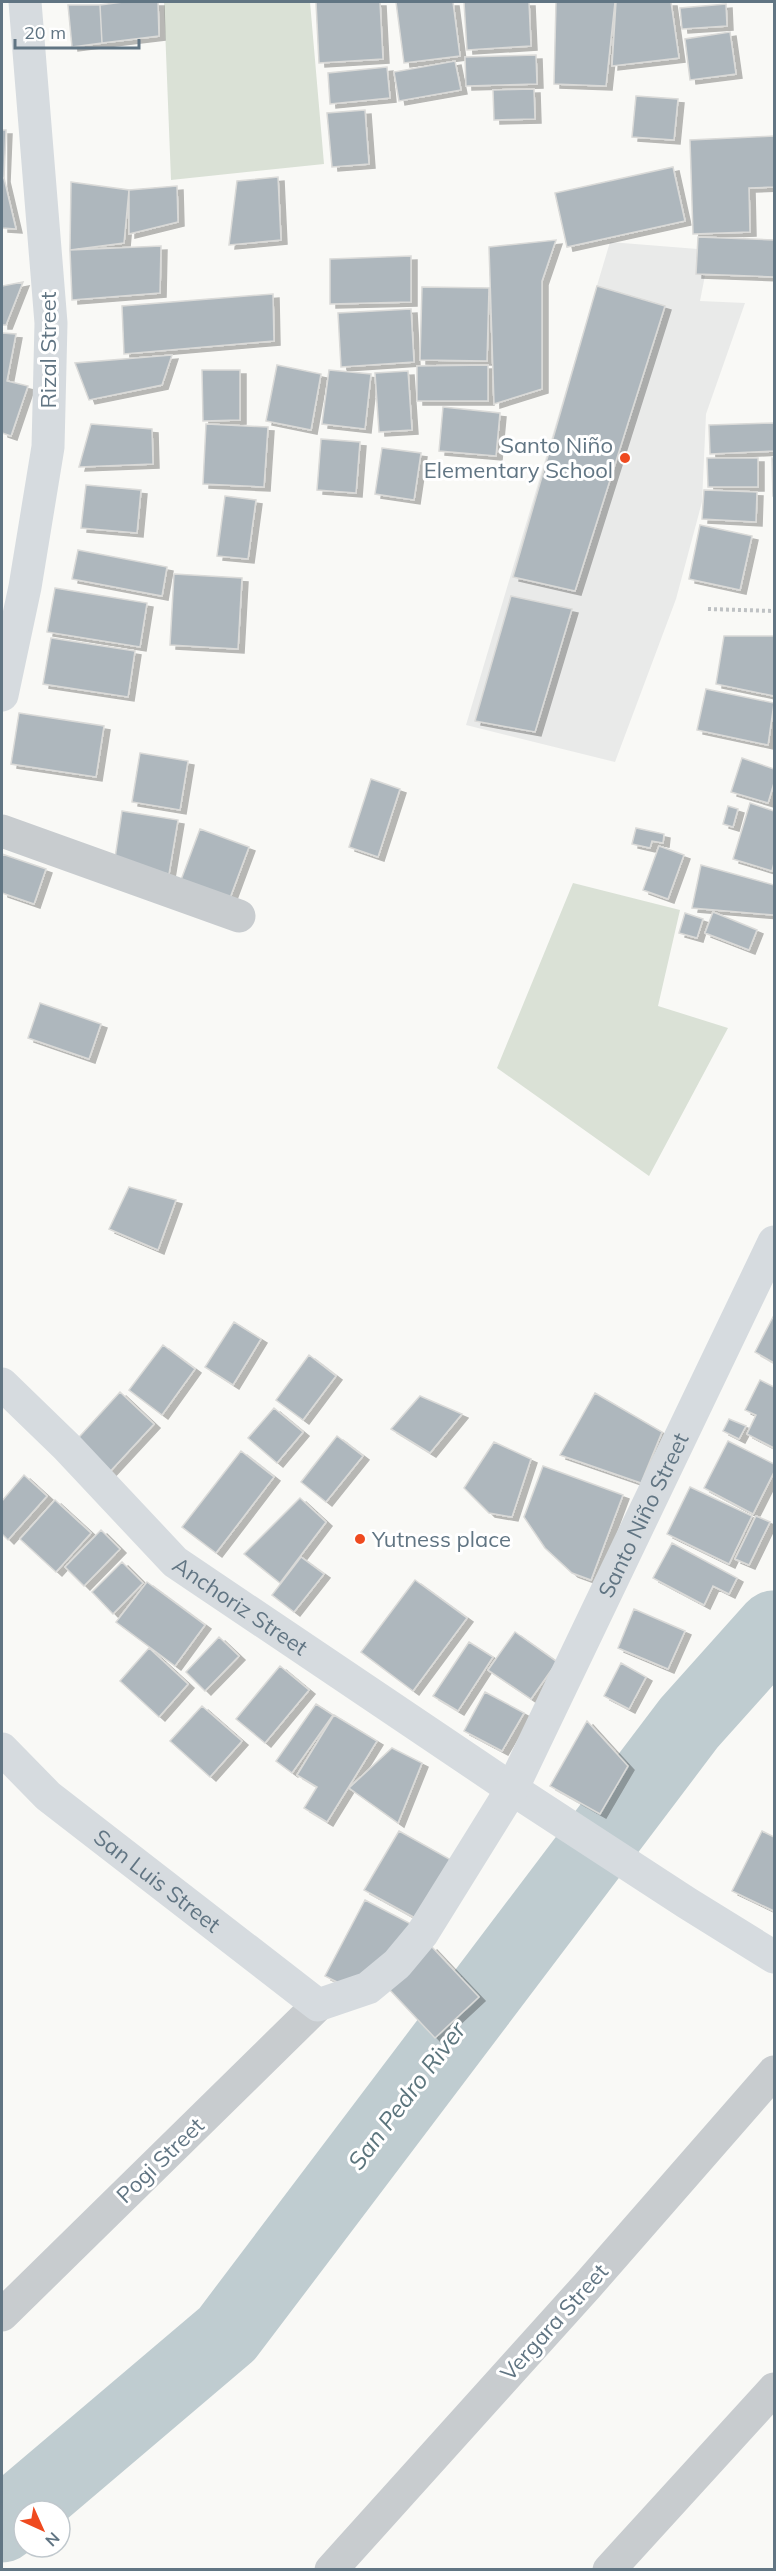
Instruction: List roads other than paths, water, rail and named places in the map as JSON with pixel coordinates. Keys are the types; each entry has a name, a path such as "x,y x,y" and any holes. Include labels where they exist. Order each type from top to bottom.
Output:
{"street":[{"name":"Rizal Street","path":"2,695 25,587 48,447 51,323 26,2"},
{"path":"2,831 239,916"},
{"name":"Santo Niño Street","path":"318,2005 368,1988 397,1964 422,1934 512,1789 774,1242"},
{"name":"Anchoriz Street","path":"2,1384 67,1447 175,1562 512,1789 774,1957"},
{"name":"San Luis Street","path":"2,1752 48,1796 318,2005"},
{"name":"Pogi Street","path":"2,2315 318,2005"},
{"name":"Vergara Street","path":"331,2570 587,2286 774,2072"},
{"path":"609,2570 774,2389"}],"waterway":[{"name":"San Pedro River","path":"2,2525 227,2334 689,1723 774,1628"}],"place":[{"name":"Santo Niño Elementary School","path":"625,458"},
{"name":"Yutness place","path":"360,1539"}]}
